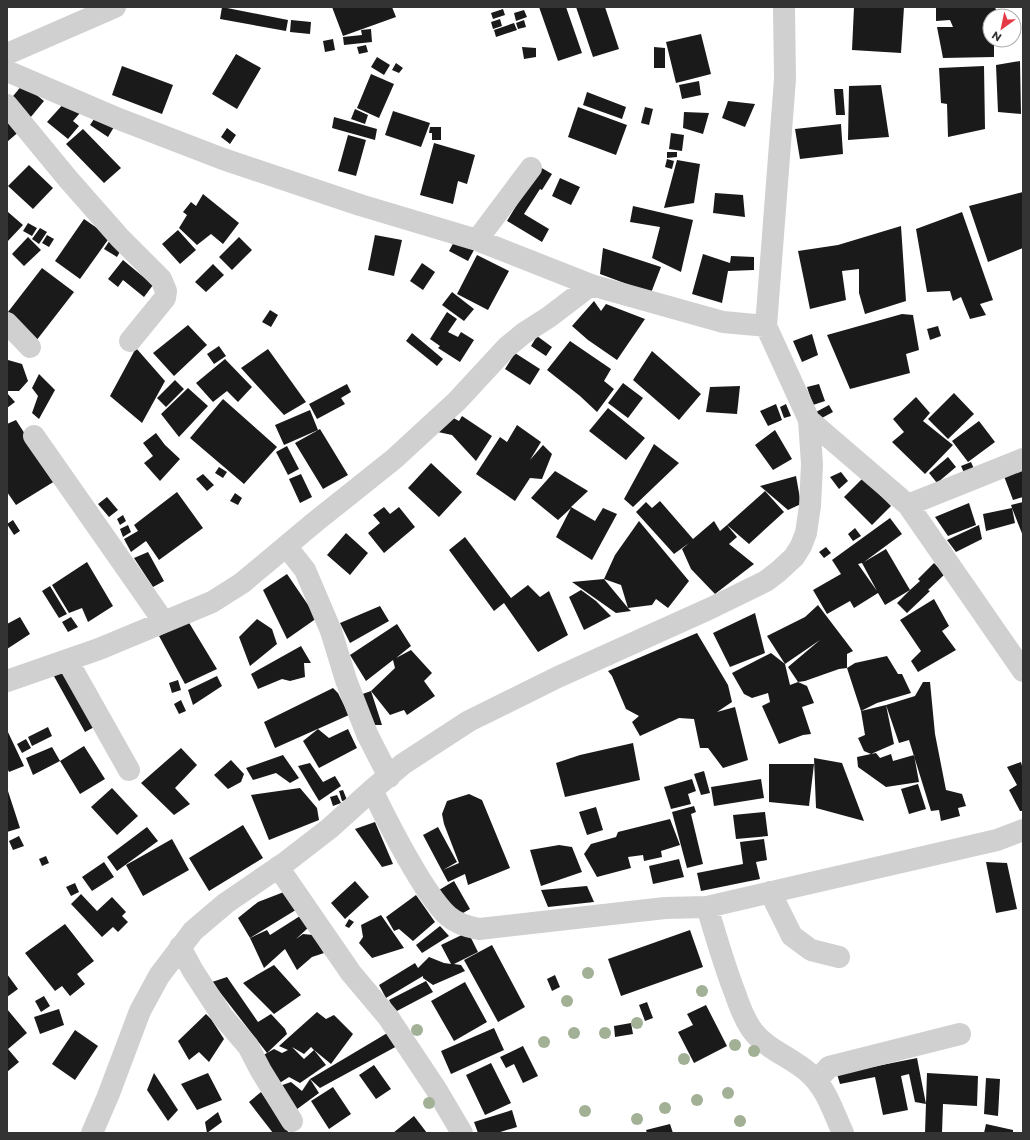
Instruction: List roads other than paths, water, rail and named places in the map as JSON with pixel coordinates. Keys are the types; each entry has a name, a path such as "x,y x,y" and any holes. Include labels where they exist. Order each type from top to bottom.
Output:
{"street":[{"path":"7,54 115,7"},
{"path":"92,1133 108,1096 140,1011 159,976 193,931 226,903 278,867 330,828 403,764 469,721 558,677 711,608 766,581 794,557 801,546 806,533 812,464 809,420 766,326 785,79 784,7"},
{"path":"7,71 119,119 223,159 360,205 477,240 591,284 723,322 766,326"},
{"path":"7,105 68,179 120,238 161,279 166,291 165,298 130,341"},
{"path":"477,240 531,168"},
{"path":"7,681 99,649 212,602 242,583 394,459 457,401 507,347 524,333 554,314 591,284"},
{"path":"7,323 30,348"},
{"path":"809,420 908,505 1023,671"},
{"path":"34,436 164,622"},
{"path":"908,505 1023,459"},
{"path":"286,546 305,570 331,631 346,680 367,734 388,776"},
{"path":"67,660 129,770"},
{"path":"372,790 413,869 437,904 448,916 459,923 470,928 479,929 665,908 707,907 997,840 1023,830"},
{"path":"278,867 351,973 388,1017 436,1089 462,1133"},
{"path":"770,892 792,936 811,950 839,957"},
{"path":"707,907 730,982 740,1009 750,1028 767,1045 808,1072 817,1080 824,1090 843,1133"},
{"path":"180,947 193,971 224,1017 248,1046 261,1071 292,1121"},
{"path":"817,1080 829,1066 960,1034"}]}
